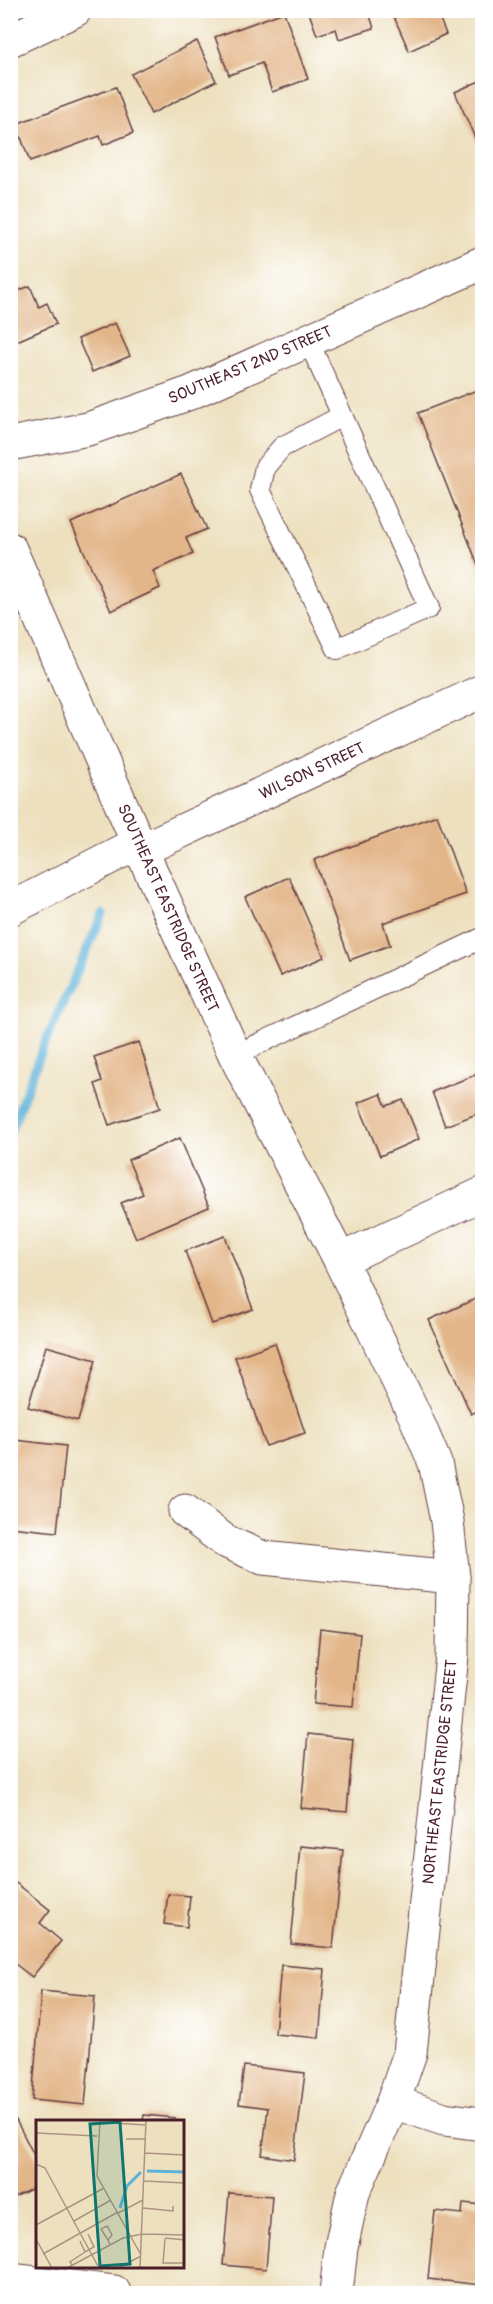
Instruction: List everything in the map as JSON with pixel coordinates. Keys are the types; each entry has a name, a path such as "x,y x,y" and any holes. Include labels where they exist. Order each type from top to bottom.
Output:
{"street":[{"path":"10,40 75,10"},
{"name":"SOUTHEAST 2ND STREET","path":"10,444 100,425 190,393 483,263"},
{"name":"SOUTHEAST EASTRIDGE STREET","path":"10,549 139,847 235,1055 340,1260"},
{"name":"WILSON STREET","path":"10,909 139,847 483,691"},
{"path":"340,1260 483,1194"},
{"name":"NORTHEAST EASTRIDGE STREET","path":"336,2294 341,2247 353,2193 393,2102 411,2042 452,1666 453,1577 447,1521 435,1463 340,1260"},
{"path":"185,1511 225,1541 263,1558 453,1577"},
{"path":"393,2102 444,2120 483,2124"},
{"path":"10,2280 114,2292"}],"lane":[{"path":"308,340 429,608 337,649 261,490 265,467 282,447 342,416"},
{"path":"235,1055 483,938"}],"building":[{"path":"308,10 368,10 374,28 339,39 336,29 317,35"},
{"path":"391,10 436,10 446,34 409,51"},
{"path":"284,12 308,79 272,92 262,63 229,75 215,37"},
{"path":"197,41 216,81 151,114 131,74"},
{"path":"482,80 482,151 481,152 455,92"},
{"path":"116,87 133,133 103,145 100,136 30,162 16,124"},
{"path":"30,286 39,307 47,303 56,324 10,344 10,294"},
{"path":"115,323 130,356 92,372 78,339"},
{"path":"482,388 482,575 418,413"},
{"path":"181,474 207,529 186,538 193,554 153,571 160,588 111,611 71,523"},
{"path":"437,815 466,894 383,923 390,945 350,960 314,860"},
{"path":"289,877 324,957 280,976 245,897"},
{"path":"139,1042 160,1108 109,1125 95,1084 102,1081 94,1057"},
{"path":"480,1073 482,1112 445,1126 432,1092"},
{"path":"381,1094 386,1106 403,1100 419,1139 380,1156 358,1103"},
{"path":"180,1138 209,1207 136,1238 121,1203 143,1194 128,1160"},
{"path":"225,1236 253,1309 212,1324 185,1251"},
{"path":"482,1296 482,1409 471,1414 429,1320"},
{"path":"275,1343 305,1433 266,1446 235,1357"},
{"path":"46,1346 96,1360 78,1421 28,1407"},
{"path":"15,1440 66,1446 57,1532 10,1527 10,1481"},
{"path":"320,1629 360,1634 353,1707 313,1704"},
{"path":"308,1734 353,1739 347,1812 301,1808"},
{"path":"300,1846 343,1850 333,1948 291,1944"},
{"path":"16,1883 50,1910 40,1923 61,1941 32,1977 10,1960 10,1890"},
{"path":"168,1894 190,1896 187,1927 164,1924"},
{"path":"281,1965 325,1969 319,2038 275,2034"},
{"path":"41,1991 95,1996 85,2105 32,2100"},
{"path":"244,2066 305,2073 294,2160 262,2155 268,2108 239,2104"},
{"path":"144,2115 175,2118 175,2120 143,2120"},
{"path":"16,2120 36,2159 36,2187 10,2199 10,2123"},
{"path":"229,2193 272,2196 266,2269 223,2265"},
{"path":"463,2203 482,2205 482,2285 428,2279 435,2211 462,2214"}],"waterway":[{"path":"10,1132 42,1050 103,914"}]}
